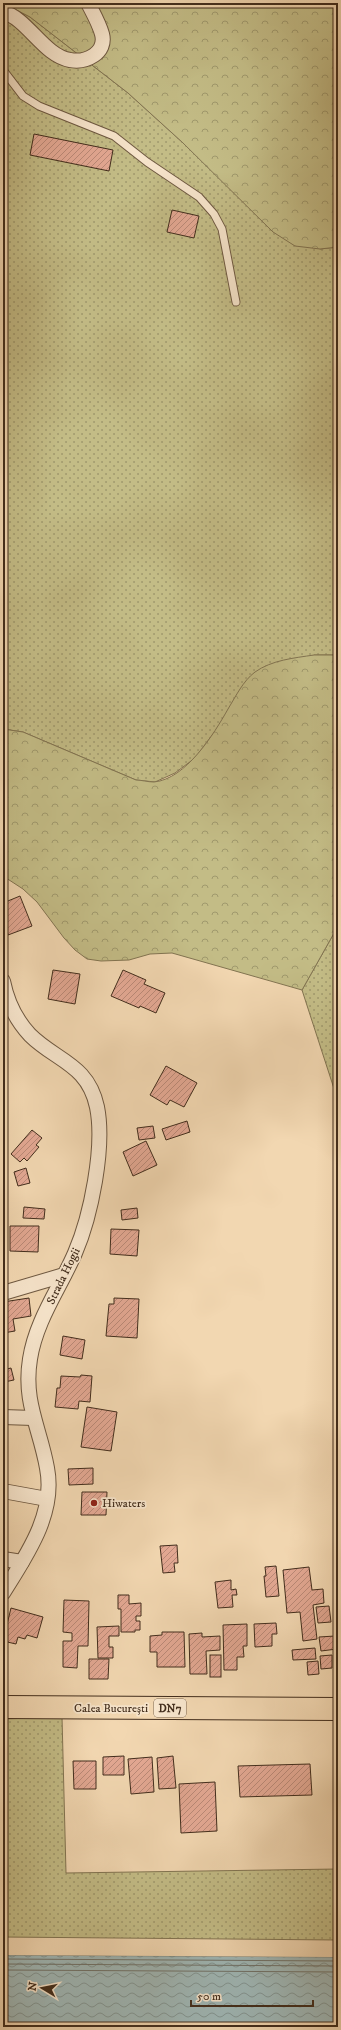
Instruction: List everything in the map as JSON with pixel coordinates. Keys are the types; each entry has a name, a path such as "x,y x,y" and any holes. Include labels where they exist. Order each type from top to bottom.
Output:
{"highway":[{"name":"Calea București","path":"3,1707 338,1709"}],"street":[{"path":"3,12 28,30 56,55 70,60 84,61 94,57 102,45 102,35 88,3"},
{"name":"Strada Hogii","path":"3,981 6,994 17,1019 31,1036 75,1067 90,1087 97,1106 99,1128 98,1158 93,1188 81,1237 36,1335 30,1358 29,1398 33,1418 48,1469 49,1486 47,1499 37,1533 22,1562 3,1593"},
{"path":"3,1293 64,1276"},
{"path":"3,1417 33,1418"},
{"path":"3,1491 47,1499"},
{"path":"3,1559 22,1562"}],"lane":[{"path":"3,70 23,96 39,106 114,136 147,162 199,197 214,214 222,229 236,302"}],"green space":[{"path":"3,3 30,17 128,93 182,142 320,249 338,247 338,655 314,655 216,730 195,758 175,773 155,782 136,780 23,732 3,729"},
{"path":"3,3 338,3 338,247 320,249 295,246 273,232 182,142 128,93 30,17"},
{"path":"314,655 338,655 338,926 302,990 172,953 150,954 129,960 101,961 87,959 75,950 64,938 37,902 23,889 3,876 3,729 23,732 136,780 154,782 166,779 177,773 198,754 215,731 243,684 255,672 276,662"},
{"path":"338,926 338,1101 302,990"},
{"path":"62,1717 66,1873 338,1869 338,1940 3,1937 3,1719"}],"water":[{"path":"3,1955 338,1957 338,2027 3,2027"}],"pier":[{"path":"3,1953 338,1955 338,1957 3,1955"}],"building":[{"path":"34,134 113,150 109,171 30,155"},
{"path":"172,210 199,216 194,238 167,232"},
{"path":"20,896 32,926 8,935 3,919 3,903"},
{"path":"53,970 80,974 75,1004 48,999"},
{"path":"123,970 146,980 144,984 165,993 156,1013 140,1006 139,1008 111,996"},
{"path":"166,1066 197,1083 184,1107 170,1100 167,1105 150,1095"},
{"path":"187,1121 190,1132 166,1140 162,1129"},
{"path":"153,1126 155,1138 139,1140 137,1128"},
{"path":"32,1130 42,1138 36,1145 39,1147 27,1161 24,1158 20,1162 11,1154"},
{"path":"146,1141 157,1165 133,1176 123,1152"},
{"path":"26,1168 30,1183 18,1186 14,1172"},
{"path":"24,1207 45,1209 44,1219 23,1218"},
{"path":"137,1208 138,1218 122,1220 121,1210"},
{"path":"10,1226 39,1226 38,1252 10,1251"},
{"path":"111,1229 139,1230 137,1256 110,1254"},
{"path":"29,1298 31,1316 13,1319 15,1331 3,1333 3,1302"},
{"path":"114,1298 139,1299 137,1338 106,1336 109,1304 114,1304"},
{"path":"63,1336 85,1340 82,1359 60,1355"},
{"path":"11,1368 14,1380 4,1382 5,1387 3,1387 3,1370"},
{"path":"81,1375 92,1376 90,1402 79,1401 78,1409 55,1407 57,1388 60,1388 61,1376 80,1377"},
{"path":"87,1407 117,1412 111,1451 81,1447"},
{"path":"93,1468 93,1484 69,1485 68,1469"},
{"name":"Hiwaters","path":"82,1492 107,1492 106,1515 81,1515"},
{"path":"177,1545 178,1563 174,1563 175,1572 163,1573 160,1546"},
{"path":"276,1566 279,1596 266,1597 264,1576 266,1576 265,1567"},
{"path":"309,1567 312,1590 323,1589 324,1603 313,1605 317,1639 303,1641 300,1612 287,1613 283,1570"},
{"path":"231,1580 231,1590 236,1589 237,1595 232,1595 233,1607 218,1608 215,1582"},
{"path":"118,1595 129,1595 129,1604 141,1603 141,1616 136,1616 136,1621 140,1621 140,1630 135,1630 135,1632 121,1632 121,1609 118,1609"},
{"path":"64,1600 89,1601 88,1646 78,1646 77,1668 63,1667 63,1641 72,1641 72,1633 63,1632"},
{"path":"329,1606 331,1622 318,1623 316,1607"},
{"path":"11,1608 43,1617 37,1638 27,1635 25,1639 18,1637 16,1644 3,1641"},
{"path":"276,1623 277,1634 272,1634 272,1646 255,1647 254,1624"},
{"path":"247,1624 247,1646 243,1646 244,1657 237,1657 237,1670 224,1670 223,1625"},
{"path":"119,1626 119,1636 109,1636 109,1647 113,1647 113,1658 98,1658 97,1627"},
{"path":"162,1632 184,1632 185,1667 157,1667 157,1652 150,1652 150,1636 162,1635"},
{"path":"202,1633 202,1637 220,1636 220,1650 206,1651 207,1674 190,1674 189,1634"},
{"path":"335,1636 337,1649 321,1651 319,1637"},
{"path":"315,1648 316,1659 293,1660 292,1650"},
{"path":"210,1655 221,1655 221,1677 210,1677"},
{"path":"332,1655 332,1668 321,1669 320,1656"},
{"path":"89,1659 109,1659 108,1679 89,1679"},
{"path":"318,1661 319,1674 308,1675 307,1662"},
{"path":"334,1751 338,1751 338,1788 335,1788"},
{"path":"124,1756 124,1775 103,1775 103,1757"},
{"path":"173,1756 176,1788 159,1789 157,1758"},
{"path":"152,1757 154,1792 131,1794 128,1759"},
{"path":"73,1761 96,1761 96,1789 74,1789"},
{"path":"310,1764 312,1795 240,1797 238,1766"},
{"path":"215,1782 217,1831 181,1833 179,1784"}],"place":[{"name":"Hiwaters","path":"94,1503"}]}
